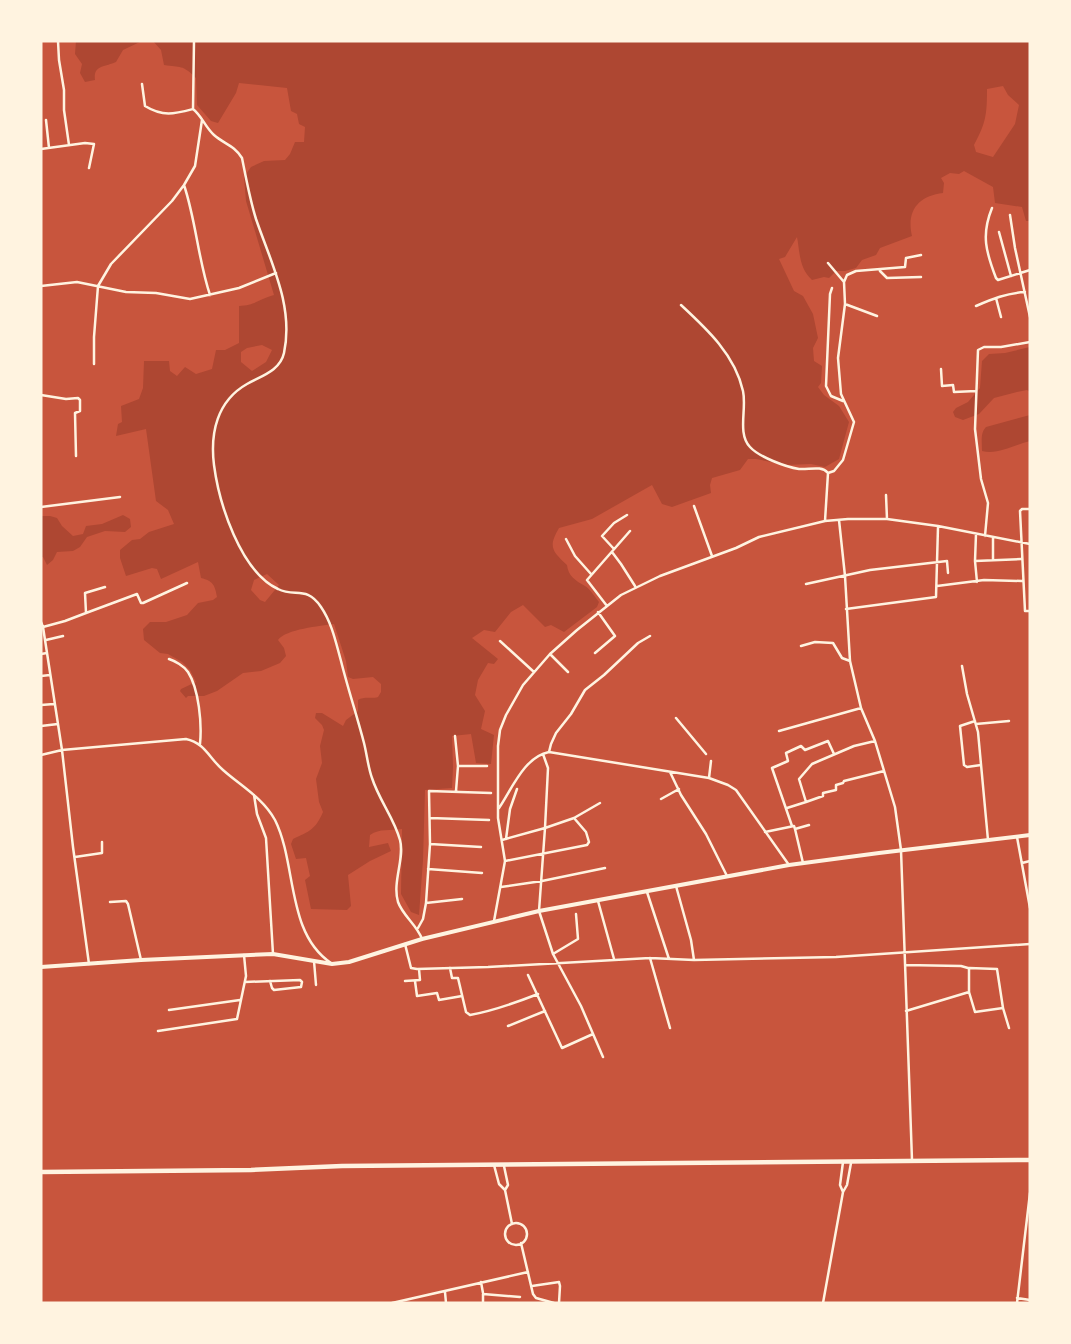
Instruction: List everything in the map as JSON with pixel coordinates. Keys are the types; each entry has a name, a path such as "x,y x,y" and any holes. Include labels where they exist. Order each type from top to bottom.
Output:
{"main road":[{"path":"41,968 140,960 273,954 332,964 349,962 422,939 539,911 728,878 789,865 1030,835"},
{"path":"41,1172 1030,1160"}],"street":[{"path":"58,41 69,145"},
{"path":"193,109 194,41"},
{"path":"142,84 146,106 151,109 161,113 173,114 193,109"},
{"path":"193,109 199,114 214,135 230,144 242,158 256,218 282,294 286,328 284,355 276,368 244,385 228,399 216,421 213,441 214,466 226,515 233,535 246,556 265,580 278,589 312,596 325,614 335,640 371,777 401,842 396,895 399,904 418,928 422,939"},
{"path":"46,120 49,148"},
{"path":"94,364 98,286 111,264 172,201 184,185 195,166 202,120"},
{"path":"41,149 85,143 94,144 89,168"},
{"path":"184,185 190,202 203,272 210,295"},
{"path":"992,208 987,221 985,237 991,265 997,279 1030,270"},
{"path":"1010,215 1030,317"},
{"path":"999,232 1011,276"},
{"path":"828,473 834,471 843,460 853,427 852,417 841,394 838,358 845,304 844,282 847,275 856,271 905,267 906,258 921,255"},
{"path":"828,263 844,282"},
{"path":"878,270 889,278 921,276"},
{"path":"41,286 77,282 126,292 156,293 190,299 239,288 276,273"},
{"path":"832,288 830,294 826,386 831,396 844,401"},
{"path":"976,306 1014,292 1025,292"},
{"path":"996,298 1001,317"},
{"path":"845,304 877,316"},
{"path":"681,305 702,323 717,340 739,378 745,400 744,437 751,449 764,457 792,468 821,468 828,473"},
{"path":"985,536 988,504 981,479 974,429 978,350 980,347 1001,347 1030,342"},
{"path":"941,369 942,386 953,385 954,392 976,391"},
{"path":"41,395 66,399 78,398 80,400 80,411 74,413 76,456"},
{"path":"825,521 828,473"},
{"path":"886,495 887,519"},
{"path":"41,507 120,497"},
{"path":"694,506 712,556"},
{"path":"1030,509 1020,510 1020,542 1025,612 1030,611"},
{"path":"627,515 614,523 602,536 635,586"},
{"path":"504,839 498,825 498,746 500,730 506,715 523,686 550,654 598,612 635,586 736,548 759,537 825,521 887,519 938,526 1030,544"},
{"path":"839,520 845,576 850,661 861,708 875,742 895,807 901,850 912,1161"},
{"path":"846,609 935,597 937,594 938,526"},
{"path":"607,606 587,581 591,574 630,531"},
{"path":"976,534 975,562 977,582"},
{"path":"993,538 993,560"},
{"path":"566,540 575,556 591,574"},
{"path":"975,562 1021,559"},
{"path":"806,584 870,570 948,562 948,573"},
{"path":"937,586 977,582 1022,581"},
{"path":"44,626 65,622 137,594 141,603 143,603 187,583"},
{"path":"86,613 85,593 105,587"},
{"path":"595,653 615,636 598,612"},
{"path":"41,622 44,626 62,752 89,964"},
{"path":"46,640 63,636"},
{"path":"549,752 556,734 571,714 585,690 638,643 650,636"},
{"path":"500,641 534,672"},
{"path":"801,646 815,642 833,643 842,658 850,661"},
{"path":"41,654 48,653"},
{"path":"550,654 568,672"},
{"path":"169,659 184,667 194,686 200,719 200,744"},
{"path":"962,666 966,694 976,723 988,840"},
{"path":"41,676 50,675"},
{"path":"41,705 54,704"},
{"path":"779,731 861,708"},
{"path":"676,718 706,754"},
{"path":"981,765 967,767 964,765 960,726 1009,721"},
{"path":"41,726 58,724"},
{"path":"455,736 458,766 456,792"},
{"path":"41,755 186,739 200,744 223,770 254,794 270,811 282,837 292,890 307,937 319,954 332,964"},
{"path":"803,863 795,829 792,826 772,768 788,761 786,753 802,746 805,750 828,741 834,754"},
{"path":"806,802 799,778 812,764 834,754 875,742"},
{"path":"499,809 526,767 543,754 549,752 709,778 736,790 789,865"},
{"path":"543,754 548,768 545,854 539,911 554,954 582,1006 603,1057"},
{"path":"709,778 711,760"},
{"path":"458,766 487,766"},
{"path":"669,771 706,834 728,878"},
{"path":"787,808 823,796 823,793 836,790 836,785 844,781 884,771"},
{"path":"661,799 679,789"},
{"path":"494,921 505,861 504,839 510,809 517,790"},
{"path":"418,928 423,919 426,903 430,844 429,791 491,793"},
{"path":"254,794 257,814 266,838 273,954"},
{"path":"504,839 546,828 574,818 600,803"},
{"path":"430,818 489,820"},
{"path":"505,861 545,854 588,843 586,832 574,818"},
{"path":"795,829 809,825"},
{"path":"765,832 792,826"},
{"path":"1017,837 1030,908"},
{"path":"74,858 102,853 102,842"},
{"path":"430,844 481,847"},
{"path":"1022,863 1030,861"},
{"path":"500,887 542,881 605,868"},
{"path":"428,869 482,873"},
{"path":"676,886 691,940 694,960"},
{"path":"647,892 669,959"},
{"path":"426,903 462,899"},
{"path":"110,902 126,901 128,904 140,960"},
{"path":"598,901 614,959"},
{"path":"554,954 578,939 576,914"},
{"path":"406,944 411,968 419,969 614,959 694,960 836,957 1030,944"},
{"path":"158,1031 237,1019 246,976 244,955"},
{"path":"650,958 670,1028"},
{"path":"314,961 316,985"},
{"path":"905,966 961,966 997,969 1003,1008 1009,1028"},
{"path":"450,968 452,978 458,978 466,1012 470,1015 497,1007 503,1008 538,994"},
{"path":"969,968 969,992 975,1012 1003,1008"},
{"path":"405,981 420,980 419,969"},
{"path":"528,975 562,1048 593,1034"},
{"path":"245,982 270,981 300,980 302,982 301,987 274,990 270,981"},
{"path":"415,981 417,996 437,993 439,1000 462,996"},
{"path":"906,1011 969,992"},
{"path":"169,1010 240,1000"},
{"path":"508,1026 545,1011"},
{"path":"843,1161 840,1185 843,1192"},
{"path":"823,1303 843,1192 847,1185 851,1161"},
{"path":"494,1166 499,1184 505,1190 512,1224"},
{"path":"504,1166 508,1185 505,1190"},
{"path":"1017,1303 1030,1193"},
{"path":"521,1243 512,1244 505,1237 505,1230 512,1224 519,1224 525,1228 526,1235 521,1243 534,1297 554,1303"},
{"path":"392,1303 409,1301 528,1272"},
{"path":"481,1282 483,1303"},
{"path":"531,1286 559,1282 559,1303"},
{"path":"445,1292 446,1303"},
{"path":"483,1294 520,1297"},
{"path":"1017,1298 1030,1300"}],"shaded area":[{"path":"76,41 142,41 123,50 116,62 98,69 95,80 85,82 80,73 82,64 75,54"},
{"path":"153,41 1030,41 1030,221 1026,221 1022,207 995,203 993,187 964,171 959,174 950,173 941,178 944,183 943,193 927,197 916,206 911,219 912,236 880,248 876,255 862,260 856,268 836,271 829,278 824,277 812,280 802,265 797,237 785,257 779,259 794,291 803,296 813,314 818,338 813,348 814,361 822,366 821,383 818,387 824,395 839,406 849,422 839,459 825,467 811,464 786,465 748,459 740,470 712,478 710,485 711,493 672,507 662,504 652,485 592,519 559,528 553,548 567,565 573,578 587,587 599,602 597,607 564,632 551,625 545,627 523,605 511,612 495,632 484,630 472,638 498,659 494,664 488,663 478,680 475,695 485,711 481,729 494,735 491,764 476,763 471,734 452,736 452,788 425,790 419,915 411,912 401,894 402,829 381,831 370,835 369,847 388,843 391,851 370,861 348,875 351,906 347,910 311,909 305,880 310,876 306,858 296,859 291,844 293,839 308,832 317,823 323,812 319,802 316,779 322,763 320,746 324,730 315,718 316,713 322,713 343,726 346,720 358,711 358,700 378,697 381,692 381,684 373,677 353,679 348,677 346,661 334,624 304,629 282,636 278,640 284,648 286,656 280,663 261,671 243,673 217,691 204,696 188,696 186,698 180,691 181,689 196,682 190,670 182,662 168,654 160,653 144,640 143,629 150,622 166,622 187,615 198,603 213,600 217,597 213,584 201,578 198,562 161,579 157,569 152,568 126,576 120,558 120,550 132,540 140,539 149,532 174,524 168,510 156,501 146,429 116,436 118,424 122,422 121,406 139,399 143,388 144,361 169,361 170,371 177,376 185,367 196,374 212,369 216,350 225,350 239,343 239,306 274,295 246,201 244,177 251,167 264,161 285,160 295,142 304,142 305,127 299,124 297,114 291,111 287,88 239,83 236,93 218,123 211,121 197,105 196,78 184,69 164,65 161,50","holes":["1003,86 1008,95 1019,105 1015,124 993,157 976,152 974,145 985,118 987,89","262,345 272,350 266,362 252,371 241,362 241,352 247,348","267,574 279,585 265,602 260,600 251,590 254,580"]},
{"path":"1030,347 1030,392 1027,390 994,398 979,414 963,420 955,417 953,412 956,408 968,402 980,388 982,361 989,354 1005,353"},
{"path":"1030,415 1030,441 1000,451 982,451 982,435 986,427"},
{"path":"123,515 130,519 131,527 125,532 105,531 87,537 80,547 73,551 57,552 53,560 47,565 43,557 41,557 41,516 57,518 62,526 73,536 83,534 86,526 102,524"}]}
